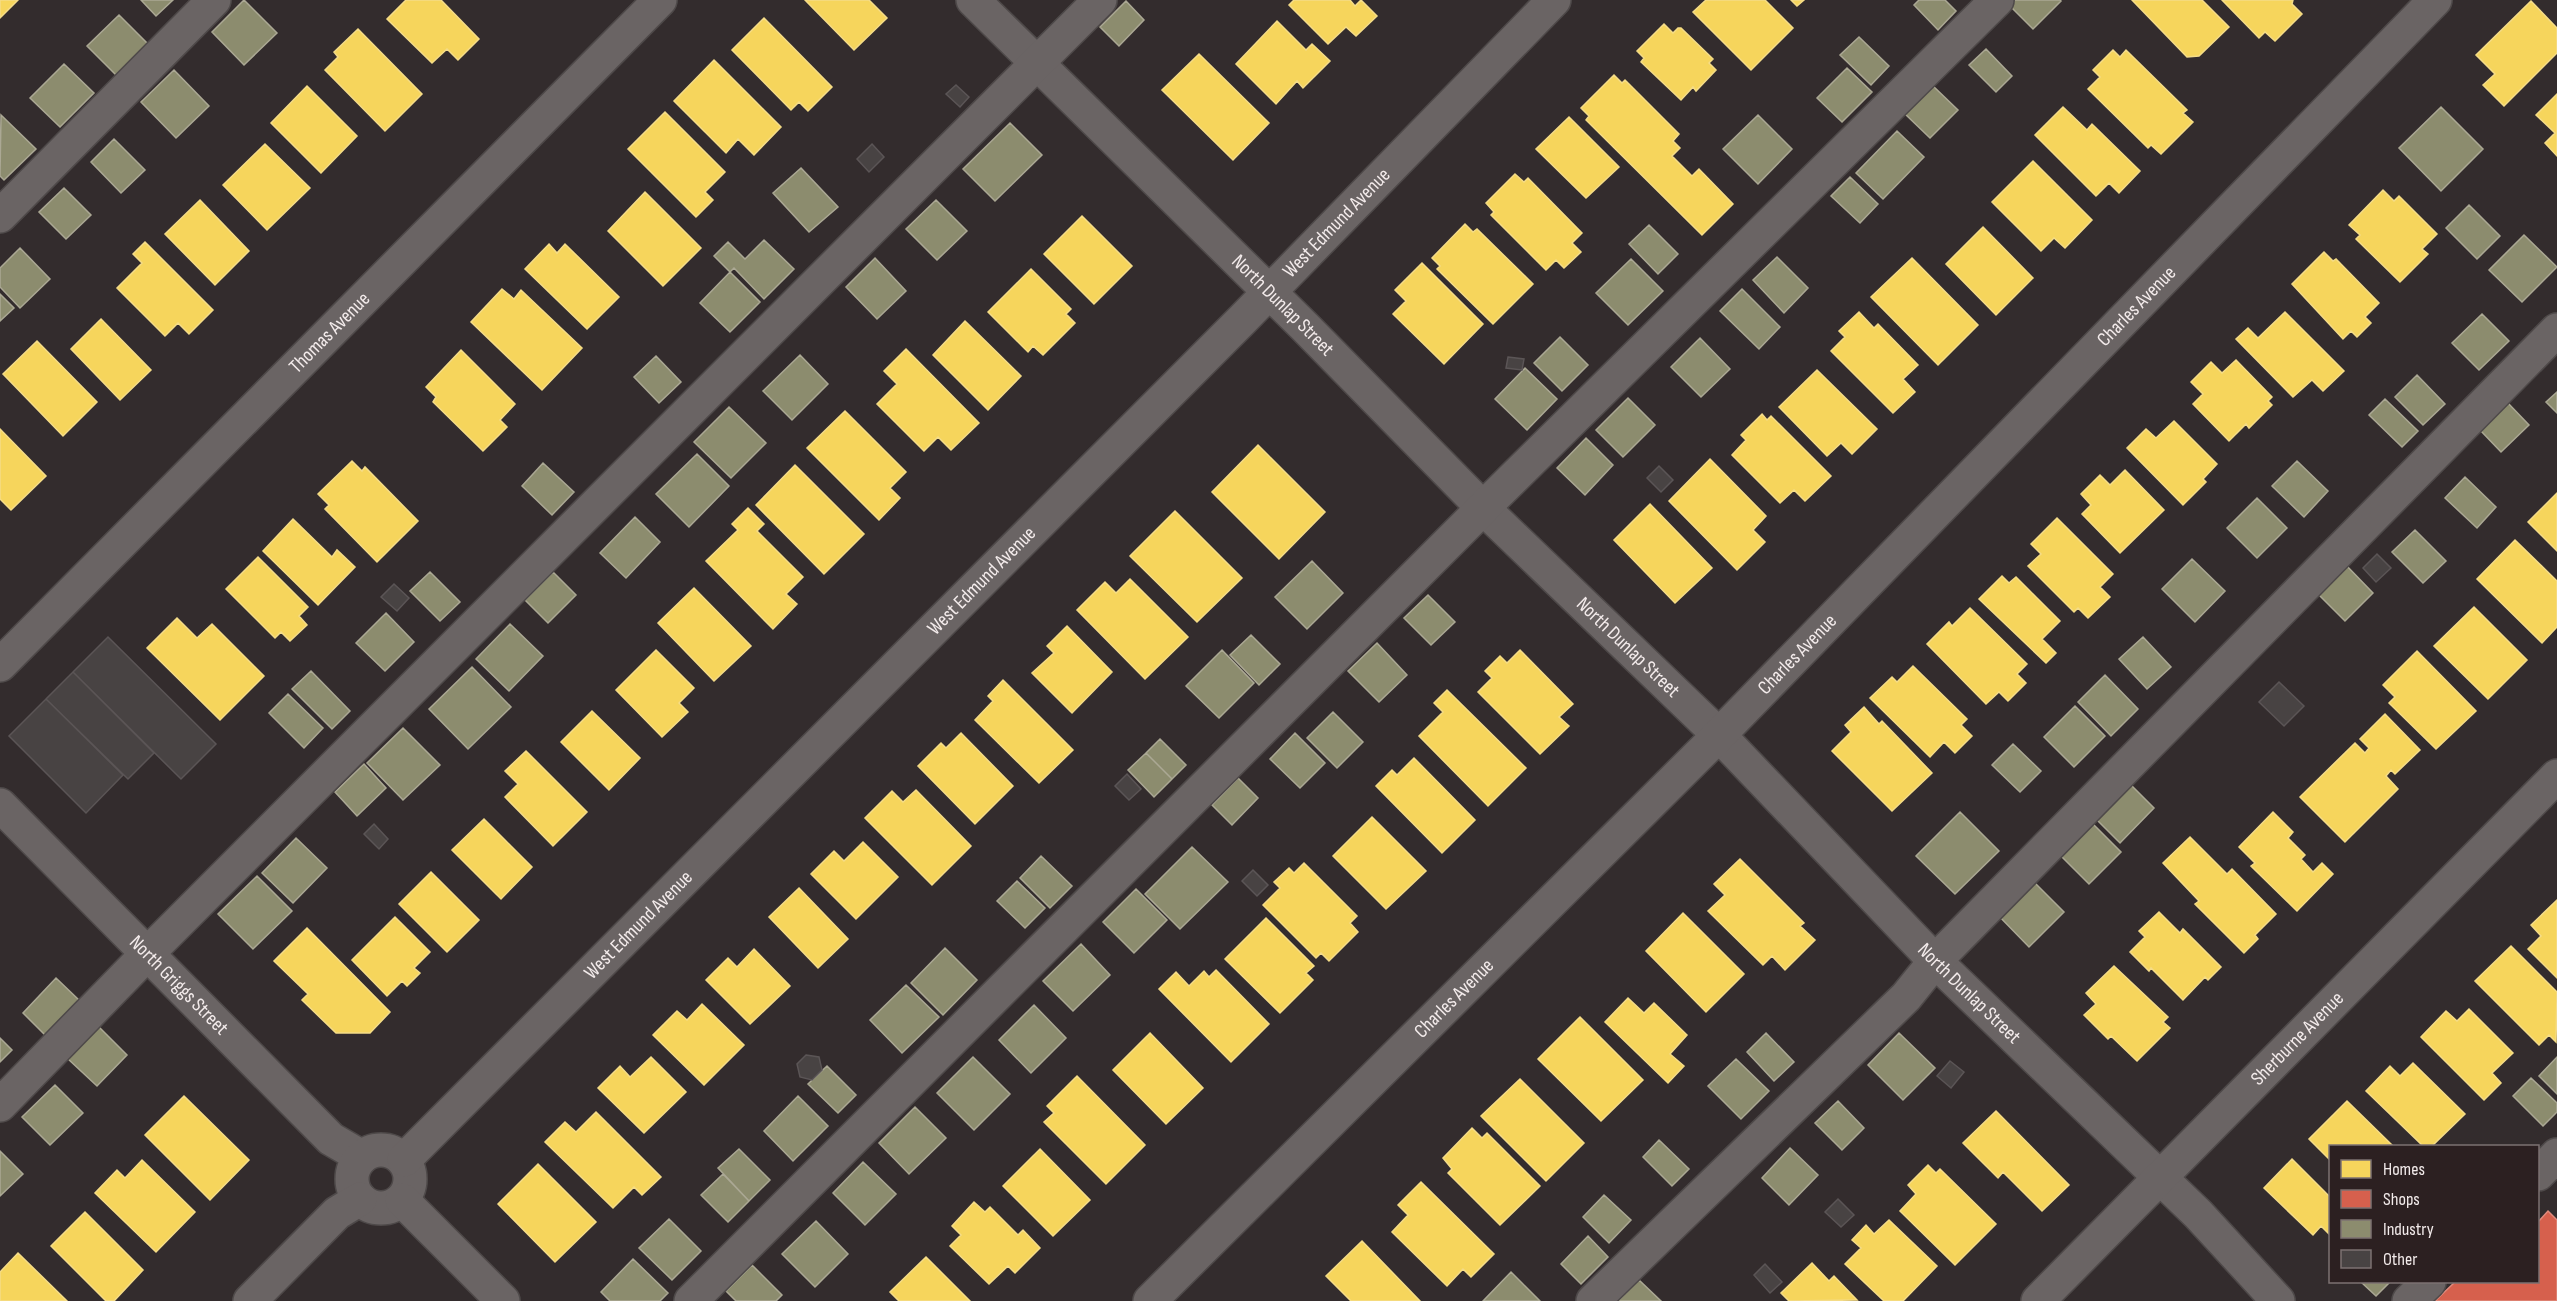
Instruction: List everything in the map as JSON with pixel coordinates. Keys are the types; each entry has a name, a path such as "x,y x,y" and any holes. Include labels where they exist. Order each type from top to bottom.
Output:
{"street":[{"path":"0,216 214,0"},
{"name":"Thomas Avenue","path":"0,665 660,0"},
{"name":"North Dunlap Street","path":"973,0 1269,292 1483,508 1719,735 1935,961 2161,1178 2278,1301"},
{"path":"0,1105 148,953 1100,0"},
{"name":"West Edmund Avenue","path":"404,1160 1269,292 1554,0"},
{"path":"691,1301 1483,508 1997,0"},
{"name":"Charles Avenue","path":"1150,1301 1719,735 2435,0"},
{"path":"1593,1301 1906,997 1935,961 2557,330"},
{"name":"Sherburne Avenue","path":"2038,1301 2557,776"},
{"name":"North Griggs Street","path":"0,805 331,1140 362,1157"},
{"path":"384,1150 395,1153 404,1160 410,1173 410,1188 402,1200 386,1209 368,1206 360,1199 355,1192 353,1173 362,1157 373,1151 384,1150"},
{"path":"2539,1173 2557,1155"},
{"path":"250,1301 337,1213 360,1199"},
{"path":"402,1200 503,1301"},
{"path":"2409,1301 2427,1283"}],"building: Homes":[{"path":"0,0 18,0 0,18"},
{"path":"406,0 441,0 479,39 458,60 447,49 432,63 387,19"},
{"path":"805,0 869,0 887,18 854,50"},
{"path":"1294,0 1350,0 1355,6 1361,0 1377,16 1356,36 1346,27 1328,44 1289,5"},
{"path":"1706,0 1765,0 1793,28 1751,70 1693,12"},
{"path":"1791,0 1804,0 1797,6"},
{"path":"2132,0 2202,0 2229,27 2199,56 2187,57"},
{"path":"2222,0 2293,0 2292,4 2302,14 2275,41 2265,32 2259,38"},
{"path":"2531,1 2557,28 2557,53 2504,106 2483,85 2495,74 2476,55"},
{"path":"764,18 832,87 808,111 799,102 791,110 732,50"},
{"path":"1277,21 1306,50 1312,44 1330,61 1303,88 1297,81 1276,104 1236,64"},
{"path":"1664,24 1673,33 1681,28 1713,59 1709,63 1716,70 1696,91 1693,87 1681,100 1641,62 1644,58 1637,51"},
{"path":"358,29 422,94 385,131 325,70 338,57 334,52"},
{"path":"2113,50 2120,57 2126,50 2187,110 2183,113 2193,122 2161,154 2151,145 2148,148 2088,89 2100,77 2093,70"},
{"path":"1199,54 1269,123 1233,160 1162,90"},
{"path":"714,60 781,127 754,155 738,139 726,153 674,101"},
{"path":"1614,75 1622,83 1625,80 1679,134 1673,141 1680,148 1672,156 1692,176 1699,169 1733,204 1702,235 1586,120 1589,116 1581,108"},
{"path":"307,86 357,136 321,173 271,123"},
{"path":"2557,94 2557,156 2545,143 2555,133 2536,115"},
{"path":"2063,107 2087,130 2092,124 2140,171 2119,193 2109,183 2096,196 2035,135"},
{"path":"665,112 725,172 705,192 713,200 696,217 628,149"},
{"path":"1569,117 1619,167 1586,198 1536,149"},
{"path":"265,144 310,188 267,230 223,185"},
{"path":"2033,161 2092,220 2065,248 2054,238 2041,251 1992,202"},
{"path":"1515,174 1524,182 1528,178 1582,233 1572,243 1581,252 1564,268 1556,260 1546,270 1491,215 1494,212 1486,203"},
{"path":"2383,190 2394,201 2399,196 2437,234 2422,249 2428,254 2400,282 2356,239 2360,235 2349,225"},
{"path":"645,192 701,248 663,286 608,231"},
{"path":"200,200 249,251 215,285 165,234"},
{"path":"1082,216 1132,266 1094,304 1044,254"},
{"path":"1465,224 1473,232 1477,229 1533,284 1493,324 1437,269 1440,266 1432,258"},
{"path":"1983,227 2033,278 1996,315 1946,264"},
{"path":"145,242 213,310 189,334 178,323 165,336 117,288 142,263 133,254"},
{"path":"549,244 557,253 565,244 619,297 587,329 525,269"},
{"path":"2324,252 2333,261 2336,259 2379,303 2365,317 2371,323 2357,337 2351,331 2343,339 2292,284"},
{"path":"1912,258 1978,325 1938,365 1871,297"},
{"path":"1422,263 1483,324 1444,364 1393,314 1406,301 1395,290"},
{"path":"1031,269 1071,309 1066,314 1075,323 1043,355 1033,346 1028,352 988,312"},
{"path":"502,289 514,299 521,290 582,348 542,390 471,322"},
{"path":"1859,312 1874,328 1878,324 1918,365 1903,379 1915,392 1893,413 1831,351 1845,337 1839,331"},
{"path":"2285,312 2344,371 2323,391 2312,380 2293,397 2236,339 2248,328 2258,338"},
{"path":"101,319 151,370 120,400 71,349"},
{"path":"965,321 1021,376 988,410 933,355"},
{"path":"37,341 97,402 63,436 3,374"},
{"path":"906,349 979,423 951,450 938,437 924,451 877,404 897,384 884,371"},
{"path":"461,350 515,404 500,420 507,427 483,451 433,402 436,397 426,387"},
{"path":"2236,360 2272,397 2268,401 2272,405 2249,428 2246,424 2229,441 2193,404 2203,394 2191,382 2211,362 2222,373"},
{"path":"1817,370 1877,429 1852,454 1841,443 1827,456 1779,407"},
{"path":"845,411 906,472 890,488 900,498 879,520 807,448"},
{"path":"1762,414 1767,420 1771,416 1831,476 1805,501 1794,490 1780,503 1732,455 1746,440 1741,435"},
{"path":"2174,421 2217,464 2203,479 2206,482 2183,505 2127,448 2146,429 2156,438"},
{"path":"0,429 46,476 11,510 0,499"},
{"path":"1258,445 1325,512 1279,559 1212,492"},
{"path":"1710,459 1766,516 1753,530 1765,542 1737,570 1669,501"},
{"path":"352,461 362,471 365,467 418,521 377,562 325,509 329,505 318,494"},
{"path":"795,465 864,534 824,574 756,505"},
{"path":"2125,470 2164,510 2120,553 2082,514 2091,505 2081,494 2100,475 2110,485"},
{"path":"2557,493 2557,551 2528,522"},
{"path":"1650,504 1712,568 1675,603 1614,540"},
{"path":"748,508 764,524 757,531 803,577 786,594 797,604 773,629 706,561 738,530 732,524"},
{"path":"1175,511 1242,578 1197,622 1130,556"},
{"path":"2057,518 2113,574 2100,587 2110,597 2088,618 2078,608 2074,612 2028,566 2041,554 2031,544"},
{"path":"293,519 332,557 337,550 355,567 318,605 263,551"},
{"path":"2515,540 2557,581 2557,627 2542,643 2477,579"},
{"path":"258,557 308,607 299,616 307,625 290,641 281,632 275,638 226,589"},
{"path":"2002,576 2009,583 2016,577 2060,621 2042,639 2056,653 2046,663 1979,599"},
{"path":"1130,579 1188,637 1145,679 1077,610 1105,582 1116,593"},
{"path":"694,588 751,646 714,681 658,623"},
{"path":"2474,607 2527,660 2488,699 2434,646"},
{"path":"1970,608 2027,664 2017,674 2026,683 2008,701 1999,692 1986,704 1927,644 1949,622 1952,626"},
{"path":"177,618 197,638 212,624 264,676 220,720 147,648"},
{"path":"1067,626 1112,672 1072,713 1032,673 1054,653 1047,646"},
{"path":"656,650 694,688 679,703 688,712 662,737 616,690"},
{"path":"1520,650 1573,704 1559,717 1569,726 1540,754 1478,692 1492,678 1485,671 1500,656 1507,663"},
{"path":"2417,651 2476,711 2436,749 2389,703 2395,697 2383,685"},
{"path":"1913,666 1967,719 1961,725 1972,736 1955,753 1944,742 1930,757 1870,698 1892,677 1897,682"},
{"path":"1003,680 1073,750 1039,783 975,720 993,701 988,696"},
{"path":"1447,690 1526,768 1488,806 1419,736 1443,712 1434,703"},
{"path":"1864,707 1879,724 1882,721 1932,773 1892,811 1832,751 1851,732 1845,725"},
{"path":"592,711 640,758 609,790 561,742"},
{"path":"2385,714 2420,750 2395,774 2391,770 2386,776 2398,789 2345,842 2300,797 2355,743 2365,753 2369,748 2360,739"},
{"path":"961,733 1013,786 975,824 918,766 941,743 946,748"},
{"path":"526,751 587,812 553,846 505,797 518,784 505,771"},
{"path":"1414,758 1475,820 1442,853 1376,786 1392,770 1397,775"},
{"path":"916,790 971,846 932,885 865,818 892,791 903,802"},
{"path":"2273,812 2293,832 2288,838 2305,855 2301,859 2313,872 2322,863 2333,874 2297,911 2251,866 2255,863 2239,847"},
{"path":"1372,817 1426,871 1386,909 1333,856"},
{"path":"484,819 532,867 501,899 452,850"},
{"path":"2190,837 2227,874 2232,869 2276,914 2255,935 2258,939 2244,953 2195,904 2199,901 2163,863"},
{"path":"863,842 898,877 856,919 811,874 834,851 844,861"},
{"path":"1740,859 1804,923 1800,926 1815,940 1785,970 1772,956 1763,965 1708,911 1725,895 1714,884"},
{"path":"1304,863 1357,916 1350,923 1358,932 1329,961 1321,953 1316,958 1263,905 1280,888 1274,882 1289,868 1294,873"},
{"path":"431,872 479,920 447,952 399,904"},
{"path":"799,888 848,939 818,968 769,917"},
{"path":"2557,900 2557,978 2528,949 2541,936 2531,925"},
{"path":"2159,912 2180,933 2183,929 2221,967 2208,980 2205,977 2183,1000 2151,968 2149,971 2130,952 2145,937 2139,931"},
{"path":"1683,913 1744,974 1706,1012 1646,951"},
{"path":"395,917 430,952 414,968 420,973 407,986 402,981 387,996 352,960"},
{"path":"1266,918 1314,966 1306,973 1313,980 1280,1013 1225,959"},
{"path":"307,928 390,1012 370,1033 336,1033 302,1000 308,994 274,961"},
{"path":"2511,946 2557,992 2556,1042 2549,1035 2539,1045 2475,981"},
{"path":"754,949 790,986 750,1024 706,980 728,958 737,967"},
{"path":"2114,966 2168,1017 2163,1022 2170,1028 2137,1061 2111,1036 2108,1039 2084,1015 2096,1004 2086,993"},
{"path":"1216,970 1269,1024 1231,1062 1159,989 1176,972 1189,986 1204,971 1209,977"},
{"path":"1628,998 1644,1013 1654,1003 1687,1035 1670,1054 1684,1066 1668,1083 1605,1022"},
{"path":"702,1004 744,1045 704,1085 653,1035 677,1011 687,1020"},
{"path":"2469,1009 2513,1053 2492,1073 2501,1083 2484,1100 2421,1037 2446,1011 2457,1021"},
{"path":"1580,1017 1643,1080 1601,1121 1538,1059"},
{"path":"1150,1033 1203,1088 1166,1124 1113,1070"},
{"path":"651,1057 686,1092 644,1133 598,1088 620,1066 630,1077"},
{"path":"2413,1063 2465,1114 2433,1145 2422,1145 2366,1091 2390,1066 2400,1076"},
{"path":"1077,1076 1145,1145 1106,1184 1044,1122 1054,1113 1047,1106"},
{"path":"1520,1079 1584,1143 1546,1181 1481,1116"},
{"path":"184,1096 249,1160 210,1200 145,1135"},
{"path":"2347,1101 2392,1145 2329,1145 2329,1159 2309,1139"},
{"path":"1996,1111 2069,1185 2042,1211 2003,1172 1998,1178 1963,1143"},
{"path":"596,1112 661,1177 642,1195 634,1187 613,1208 545,1142 565,1122 576,1132"},
{"path":"1472,1128 1482,1138 1487,1133 1540,1186 1500,1225 1448,1173 1452,1169 1443,1158"},
{"path":"1040,1149 1090,1200 1053,1236 1003,1186"},
{"path":"2292,1159 2329,1196 2329,1234 2321,1226 2313,1235 2264,1188"},
{"path":"142,1160 195,1212 156,1252 95,1193 117,1170 125,1178"},
{"path":"538,1164 596,1222 555,1262 498,1204"},
{"path":"1928,1165 1936,1173 1940,1169 1996,1224 1955,1265 1900,1211 1916,1194 1908,1185"},
{"path":"1421,1182 1494,1254 1471,1277 1463,1269 1447,1286 1392,1232 1408,1215 1398,1205"},
{"path":"974,1202 985,1212 990,1207 1018,1235 1023,1230 1040,1248 1015,1273 1008,1266 989,1284 950,1246 961,1235 952,1226"},
{"path":"85,1212 143,1270 114,1301 106,1301 51,1246"},
{"path":"1889,1220 1937,1266 1903,1301 1884,1301 1845,1264 1861,1248 1852,1240 1866,1225 1874,1234"},
{"path":"1362,1241 1420,1301 1351,1301 1326,1276"},
{"path":"18,1253 67,1301 0,1301 0,1272"},
{"path":"926,1257 970,1301 899,1301 890,1292"},
{"path":"1812,1263 1829,1281 1834,1276 1857,1300 1789,1301 1781,1293"}],"building: Shops":[{"path":"2548,1211 2557,1220 2557,1301 2435,1301 2454,1283 2539,1283 2539,1221"}],"building: Industry":[{"path":"141,0 173,0 156,16"},
{"path":"244,0 277,33 244,65 212,32"},
{"path":"1919,0 1945,0 1956,11 1938,30 1914,5"},
{"path":"2014,0 2061,1 2033,29 2009,5"},
{"path":"1126,1 1144,20 1119,46 1100,27"},
{"path":"119,15 153,49 122,81 87,46"},
{"path":"1859,37 1889,66 1871,85 1840,55"},
{"path":"1986,49 2012,76 1996,92 1969,65"},
{"path":"64,64 94,93 60,127 30,98"},
{"path":"1847,68 1872,92 1842,122 1817,98"},
{"path":"174,70 209,106 176,138 141,102"},
{"path":"1932,85 1958,110 1930,138 1904,113"},
{"path":"2441,107 2483,149 2441,191 2399,148"},
{"path":"1,115 36,149 4,180 0,176"},
{"path":"1758,115 1792,149 1758,184 1723,149"},
{"path":"1010,123 1042,155 995,201 963,169"},
{"path":"1897,131 1924,157 1883,199 1856,173"},
{"path":"114,139 145,170 121,193 91,162"},
{"path":"801,168 838,207 809,232 773,193"},
{"path":"1850,177 1878,204 1860,223 1831,196"},
{"path":"64,188 91,215 66,239 39,212"},
{"path":"936,200 967,231 937,260 906,229"},
{"path":"2469,205 2500,236 2477,259 2446,228"},
{"path":"1649,225 1678,254 1658,274 1629,244"},
{"path":"2524,235 2557,267 2522,302 2489,270"},
{"path":"764,240 794,269 764,299 734,268 730,272 714,256 728,242 745,259"},
{"path":"20,248 50,279 20,308 0,287 0,268"},
{"path":"1777,257 1808,288 1784,313 1753,280"},
{"path":"875,258 906,291 877,319 846,287"},
{"path":"1631,259 1663,291 1628,325 1596,293"},
{"path":"730,272 760,302 730,332 700,303"},
{"path":"1742,289 1780,327 1759,349 1720,311"},
{"path":"0,294 14,308 0,321"},
{"path":"2482,314 2509,341 2479,370 2452,343"},
{"path":"1560,337 1588,365 1562,391 1534,363"},
{"path":"1700,338 1730,369 1701,397 1671,367"},
{"path":"800,355 828,384 792,420 763,391"},
{"path":"656,356 681,382 659,403 634,377"},
{"path":"1525,368 1557,399 1527,430 1495,399"},
{"path":"2417,375 2445,404 2423,425 2395,397"},
{"path":"2557,392 2557,413 2546,402"},
{"path":"1628,398 1655,425 1623,457 1596,430"},
{"path":"2385,399 2418,431 2402,447 2369,415"},
{"path":"2507,402 2529,425 2501,452 2480,430"},
{"path":"729,407 766,443 731,478 694,442"},
{"path":"1586,438 1613,465 1585,495 1557,468"},
{"path":"697,454 729,486 689,527 656,494"},
{"path":"2297,461 2328,491 2304,517 2272,486"},
{"path":"543,463 574,492 552,515 522,486"},
{"path":"2465,477 2496,507 2477,528 2445,498"},
{"path":"2257,498 2287,528 2257,558 2227,528"},
{"path":"635,517 660,542 626,578 600,553"},
{"path":"2415,530 2446,561 2423,583 2392,552"},
{"path":"2192,559 2225,591 2195,622 2162,589"},
{"path":"1312,561 1343,593 1307,629 1275,597"},
{"path":"2344,563 2373,593 2345,621 2315,591"},
{"path":"430,572 460,602 440,621 410,591"},
{"path":"553,572 576,595 548,623 525,600"},
{"path":"1428,595 1455,622 1431,645 1404,618"},
{"path":"386,613 414,642 385,671 356,643"},
{"path":"510,624 543,656 509,691 476,659"},
{"path":"1251,635 1280,664 1259,685 1230,655"},
{"path":"2143,637 2171,667 2147,689 2119,659"},
{"path":"1377,643 1407,675 1379,702 1348,671"},
{"path":"1222,650 1254,683 1219,718 1186,686"},
{"path":"472,667 511,707 468,749 429,709"},
{"path":"311,671 350,711 332,729 292,689"},
{"path":"2105,675 2138,709 2111,736 2078,702"},
{"path":"288,694 323,728 304,748 269,713"},
{"path":"2075,706 2105,736 2074,767 2044,737"},
{"path":"1333,712 1363,742 1337,768 1307,738"},
{"path":"403,728 440,765 403,800 367,763"},
{"path":"1295,733 1325,763 1300,788 1270,759"},
{"path":"1160,739 1186,765 1172,779 1146,753"},
{"path":"2013,744 2041,771 2020,792 1992,765"},
{"path":"1146,753 1172,779 1154,797 1128,770"},
{"path":"364,764 386,788 357,816 335,792"},
{"path":"1238,778 1258,798 1232,825 1212,805"},
{"path":"2127,781 2154,808 2120,843 2092,815"},
{"path":"1960,812 1999,851 1955,894 1916,856"},
{"path":"2092,823 2121,852 2089,884 2060,855"},
{"path":"296,838 327,868 293,903 262,873"},
{"path":"1192,847 1228,882 1180,929 1145,894"},
{"path":"1041,856 1072,886 1050,908 1020,878"},
{"path":"257,876 292,911 253,949 218,914"},
{"path":"2030,878 2064,912 2029,947 1995,912"},
{"path":"1017,881 1045,908 1025,928 997,901"},
{"path":"1136,889 1167,920 1134,953 1103,922"},
{"path":"1081,944 1110,975 1073,1011 1043,981"},
{"path":"945,948 977,980 943,1015 911,983"},
{"path":"56,978 80,1001 46,1036 23,1013"},
{"path":"906,985 939,1017 902,1053 870,1020"},
{"path":"1034,1005 1066,1038 1031,1073 999,1040"},
{"path":"98,1026 127,1055 97,1086 67,1058"},
{"path":"1766,1033 1794,1062 1774,1081 1747,1052"},
{"path":"1899,1033 1935,1068 1903,1100 1868,1065"},
{"path":"0,1038 12,1050 0,1062"},
{"path":"973,1057 1010,1094 974,1130 937,1093"},
{"path":"2557,1057 2557,1094 2539,1076"},
{"path":"1736,1059 1769,1091 1741,1119 1708,1086"},
{"path":"827,1066 856,1095 838,1113 808,1084"},
{"path":"2531,1078 2557,1103 2557,1112 2543,1126 2513,1096"},
{"path":"55,1085 83,1113 50,1145 22,1117"},
{"path":"798,1096 828,1126 793,1161 764,1131"},
{"path":"1838,1101 1864,1128 1842,1150 1815,1123"},
{"path":"915,1107 946,1138 909,1174 879,1143"},
{"path":"1659,1140 1689,1169 1672,1186 1643,1157"},
{"path":"1790,1148 1818,1175 1789,1205 1762,1178"},
{"path":"739,1149 770,1180 749,1201 718,1168"},
{"path":"0,1151 23,1174 0,1196"},
{"path":"863,1162 896,1194 865,1225 833,1193"},
{"path":"723,1174 749,1201 728,1222 701,1195"},
{"path":"1604,1195 1631,1220 1609,1243 1583,1217"},
{"path":"669,1219 701,1251 672,1280 639,1248"},
{"path":"816,1221 848,1254 815,1287 782,1254"},
{"path":"1588,1236 1608,1257 1581,1284 1561,1264"},
{"path":"633,1259 668,1293 660,1301 610,1301 601,1292"},
{"path":"752,1265 782,1295 776,1301 736,1301 726,1291"},
{"path":"1511,1272 1540,1301 1483,1301"},
{"path":"1639,1280 1661,1301 1618,1301"},
{"path":"2362,1283 2389,1283 2376,1296"}],"building: Other":[{"path":"956,85 969,97 960,107 946,94"},
{"path":"872,144 884,157 869,172 857,159"},
{"path":"1508,357 1524,359 1522,370 1506,368"},
{"path":"1659,466 1673,480 1661,492 1647,478"},
{"path":"2377,554 2391,568 2376,582 2363,568"},
{"path":"394,584 409,598 397,611 381,597"},
{"path":"108,637 216,744 181,779 73,672"},
{"path":"73,672 154,753 128,779 46,699"},
{"path":"2279,682 2304,706 2284,726 2259,702"},
{"path":"46,699 123,775 86,813 9,736"},
{"path":"1127,774 1141,789 1129,800 1115,786"},
{"path":"374,824 388,839 379,849 364,834"},
{"path":"1253,870 1268,885 1257,896 1242,881"},
{"path":"806,1055 819,1057 822,1070 812,1080 800,1077 797,1064"},
{"path":"1950,1061 1964,1072 1951,1088 1937,1076"},
{"path":"1838,1199 1854,1215 1841,1227 1825,1212"},
{"path":"1765,1264 1782,1282 1770,1293 1754,1275"}]}
